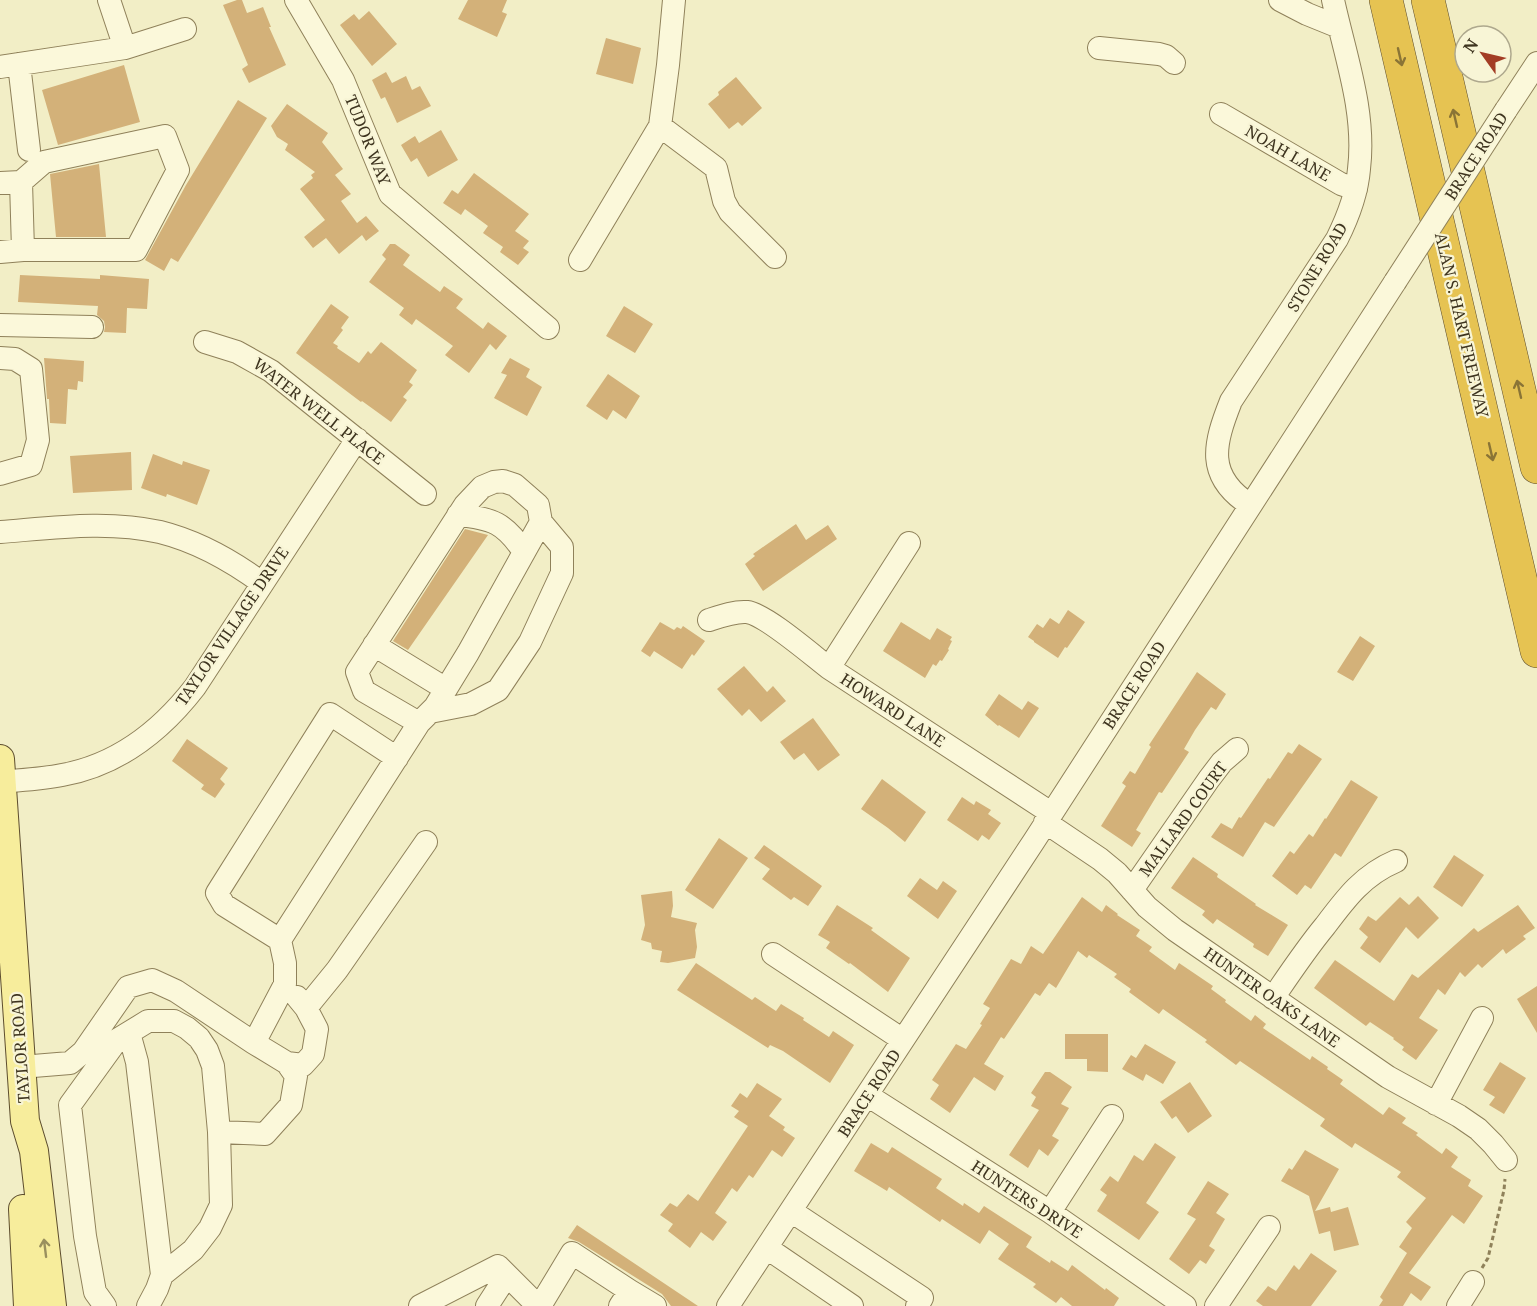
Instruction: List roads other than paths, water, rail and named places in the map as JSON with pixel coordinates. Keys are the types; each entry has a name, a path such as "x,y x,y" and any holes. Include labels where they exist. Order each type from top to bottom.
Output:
{"highway":[{"name":"ALAN S. HART FREEWAY","path":"1386,0 1537,651"},
{"path":"1428,0 1537,467"}],"main road":[{"name":"TAYLOR ROAD","path":"1,770 25,1121 34,1151 52,1306"},
{"name":"TAYLOR ROAD","path":"25,1121 19,1148 28,1306"}],"street":[{"path":"109,0 125,48"},
{"name":"TUDOR WAY","path":"297,0 343,80 390,194 548,328"},
{"path":"580,260 660,126 674,0"},
{"path":"1280,0 1339,27"},
{"name":"STONE ROAD","path":"1250,505 1236,496 1226,485 1219,470 1217,452 1221,426 1231,401 1337,239 1356,189 1359,169 1359,122 1333,0"},
{"path":"29,150 9,66 125,48 185,28"},
{"path":"1099,48 1159,54 1166,56 1174,63"},
{"name":"BRACE ROAD","path":"728,1306 1537,63"},
{"name":"NOAH LANE","path":"1221,114 1341,184 1356,189"},
{"path":"660,126 716,168 724,201 730,212 775,257"},
{"path":"0,252 136,250 178,170 165,136 44,162 10,182 23,250"},
{"path":"0,325 92,327"},
{"name":"WATER WELL PLACE","path":"205,342 226,347 260,363 425,494"},
{"path":"0,358 15,359 31,369 38,440 31,465 0,474"},
{"name":"TAYLOR VILLAGE DRIVE","path":"1,770 61,776 86,770 130,750 163,723 180,707 195,687 357,440"},
{"path":"503,481 515,485 538,505 541,522 562,547 562,573 530,642 498,690 471,704 424,718 364,691 357,672 458,515 482,487 503,481"},
{"path":"458,515 478,517 497,523 514,537 524,552"},
{"path":"254,1043 285,984 285,963 280,940 397,758 446,689 541,522"},
{"path":"0,532 100,527 161,532 224,559 262,583"},
{"name":"HOWARD LANE","path":"909,543 829,668 1048,817"},
{"path":"710,620 745,612 757,615 829,668"},
{"path":"374,645 446,689"},
{"path":"280,940 224,904 217,893 330,714 397,758"},
{"name":"MALLARD COURT","path":"1132,890 1209,779 1222,762 1237,749"},
{"name":"HUNTER OAKS LANE","path":"1048,817 1117,873 1159,918 1388,1077 1478,1129 1506,1160"},
{"path":"306,1008 337,970 426,842"},
{"path":"1273,998 1348,896 1366,878 1396,861"},
{"path":"773,954 903,1040"},
{"path":"21,1067 70,1063 83,1052 128,987 152,980 177,991 287,1063 296,1076 291,1105 265,1134 219,1132"},
{"path":"285,984 306,1008 317,1029 313,1054 303,1065 287,1063"},
{"path":"1436,1104 1482,1018"},
{"path":"105,1306 95,1292 85,1236 70,1105 117,1040 148,1021 174,1021 199,1038 213,1066 219,1132 221,1205 210,1228 193,1250 162,1275 148,1306"},
{"path":"129,1033 137,1062 162,1275"},
{"name":"HUNTERS DRIVE","path":"867,1095 1050,1212 1185,1306"},
{"path":"1050,1212 1112,1116"},
{"path":"791,1211 924,1303"},
{"path":"1216,1306 1269,1227"},
{"path":"767,1248 852,1306"},
{"path":"420,1306 498,1266 539,1306 573,1253 625,1299 654,1306"},
{"path":"487,1306 507,1275"},
{"path":"1458,1306 1473,1282"}]}
